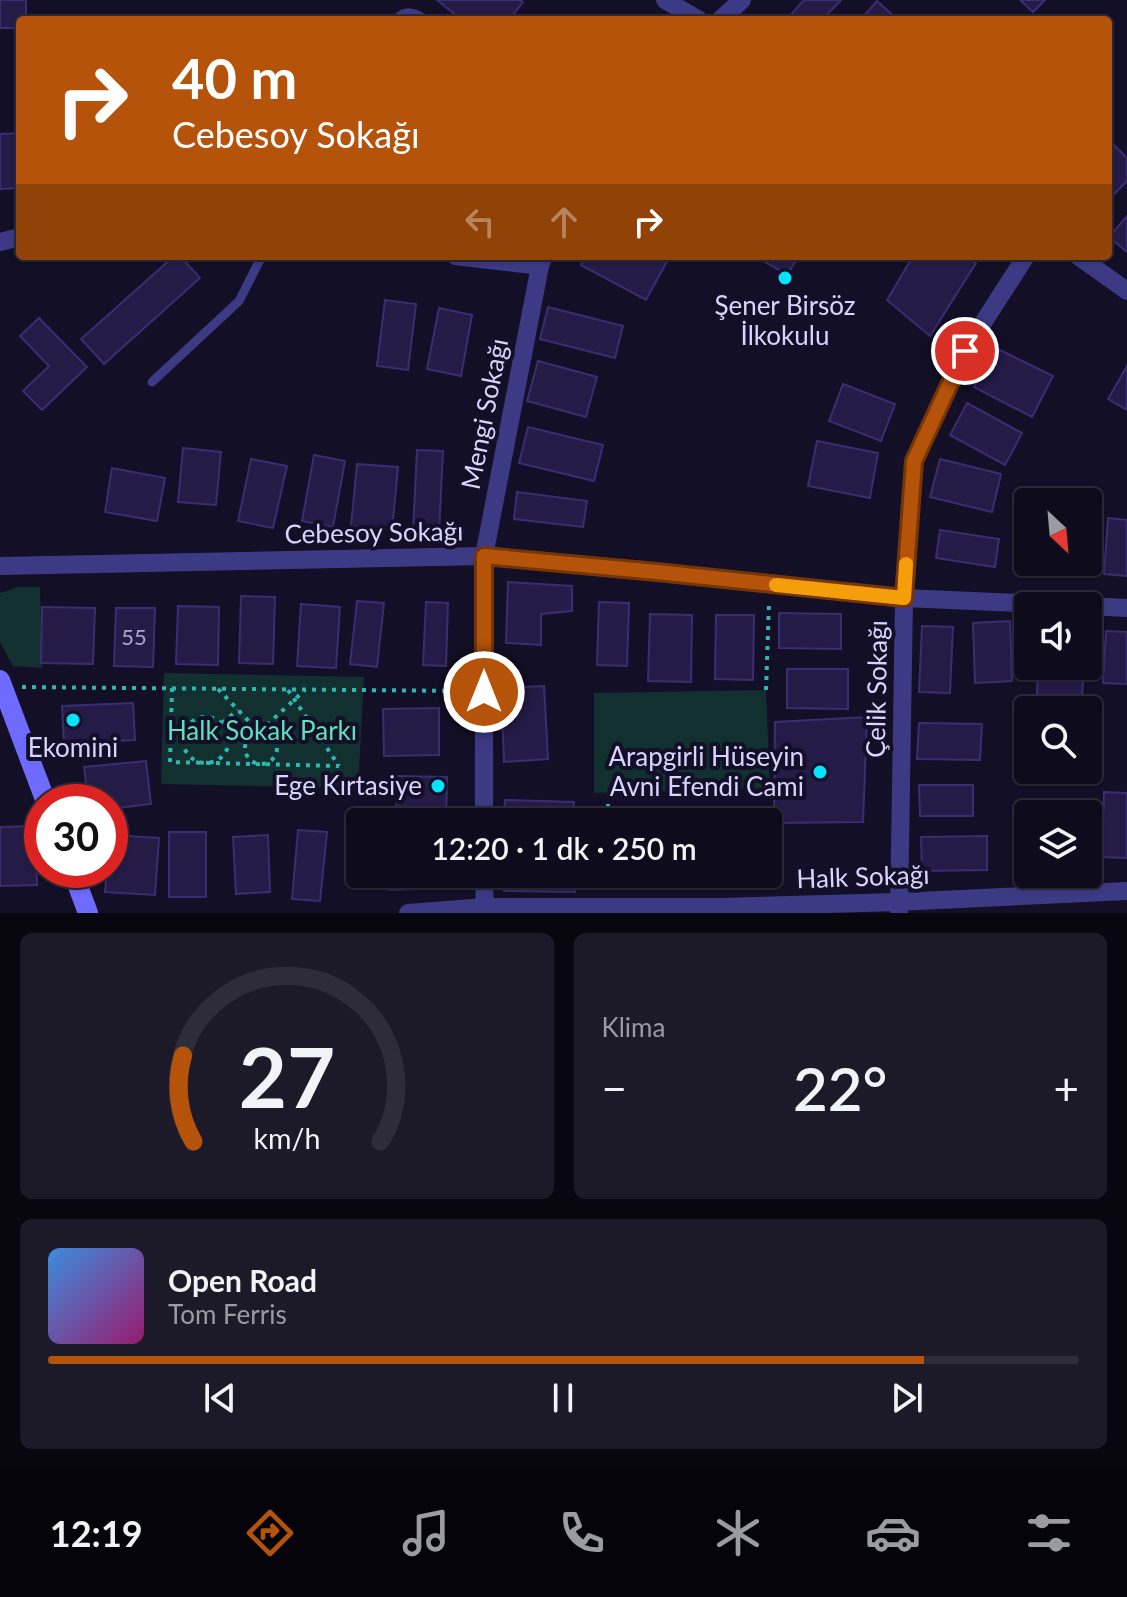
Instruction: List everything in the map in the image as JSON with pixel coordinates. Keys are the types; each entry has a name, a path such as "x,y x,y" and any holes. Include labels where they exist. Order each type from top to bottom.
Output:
{"street":[{"path":"665,0 692,16"},
{"path":"724,16 742,0"},
{"name":"Çelik Sokağı","path":"899,908 904,598 914,461 965,351 1023,260"},
{"path":"1084,260 1127,291"},
{"name":"Mengi Sokağı","path":"484,808 484,556 542,261"},
{"name":"Cebesoy Sokağı","path":"0,566 484,556 904,598 1014,603"},
{"name":"Cebesoy Sokağı","path":"1102,607 1127,608"},
{"path":"1,683 39,784"},
{"path":"79,888 88,913"},
{"path":"484,888 485,910"},
{"name":"Halk Sokağı","path":"408,913 722,907 899,908 1127,891"}],"lane":[{"path":"401,16 410,12 420,16"},
{"path":"152,382 239,301 260,260"}],"path":[{"path":"766,690 769,584"},
{"path":"1,683 484,692"},
{"path":"172,688 170,762 339,766 288,690"},
{"path":"218,689 259,732 270,735 277,743 274,758 256,764 248,757 245,747 249,737 259,732 306,690"},
{"path":"221,724 238,710"},
{"path":"212,719 221,724 227,733 227,747 218,760 203,763 189,756 183,740 191,722 212,719"},
{"path":"170,740 183,740"},
{"path":"608,794 608,808"}],"green space":[{"path":"18,587 40,587 42,668 13,666 0,642 0,593"},
{"name":"Halk Sokak Parkı","path":"164,673 364,677 358,788 161,784"},
{"path":"766,690 770,788 594,793 594,693"}],"building":[{"path":"0,0 26,0 26,16 16,16 16,28 0,28"},
{"path":"437,0 523,2 512,16 457,16"},
{"path":"804,0 841,0 826,16 790,16"},
{"path":"1020,0 1045,0 1033,12"},
{"path":"877,1 894,16 864,16"},
{"path":"16,133 16,188 0,189 0,134"},
{"path":"1112,143 1127,158 1127,181 1112,196"},
{"path":"1127,216 1127,252 1112,240 1112,234"},
{"path":"170,260 184,260 200,278 104,364 81,339"},
{"path":"584,260 668,260 646,300 581,265"},
{"path":"762,260 796,260 787,275"},
{"path":"911,260 971,260 976,263 930,336 887,300"},
{"path":"385,300 416,304 408,370 377,366"},
{"path":"548,307 623,326 615,358 540,339"},
{"path":"439,308 472,315 461,376 427,369"},
{"path":"39,318 87,367 42,410 23,391 49,366 20,336"},
{"path":"994,347 1053,376 1032,417 974,387"},
{"path":"538,361 597,377 586,417 527,401"},
{"path":"1127,366 1127,410 1108,399"},
{"path":"843,384 895,404 881,441 829,421"},
{"path":"967,403 1022,433 1005,465 950,435"},
{"path":"528,427 603,445 594,481 519,463"},
{"path":"817,441 878,453 870,498 808,486"},
{"path":"183,448 221,452 216,505 178,502"},
{"path":"417,450 443,451 439,533 413,532"},
{"path":"314,455 345,461 333,527 302,521"},
{"path":"251,459 287,466 273,528 238,521"},
{"path":"940,459 1001,474 992,512 930,497"},
{"path":"357,464 398,467 392,530 351,526"},
{"path":"112,468 165,478 157,521 105,512"},
{"path":"517,492 587,501 583,527 514,519"},
{"path":"1108,518 1127,520 1127,576 1104,574"},
{"path":"940,530 999,539 995,567 936,558"},
{"path":"508,582 572,586 572,611 541,614 541,645 506,643"},
{"path":"241,596 275,597 273,664 239,663"},
{"path":"357,601 384,603 377,667 350,664"},
{"path":"426,602 448,603 446,666 423,665"},
{"path":"599,602 629,603 627,666 597,665"},
{"path":"301,604 340,607 336,668 297,666"},
{"path":"178,606 219,607 218,665 176,664"},
{"path":"42,607 95,608 93,664 41,663"},
{"path":"116,608 155,608 153,667 114,666"},
{"path":"779,613 841,614 841,649 779,648"},
{"path":"650,614 692,615 691,682 648,681"},
{"path":"716,615 754,615 753,680 715,679"},
{"path":"1010,621 1012,681 975,683 973,623"},
{"path":"922,626 953,627 950,693 919,692"},
{"path":"1106,631 1127,632 1127,684 1103,683"},
{"path":"787,669 848,669 848,709 787,708"},
{"path":"1038,680 1083,680 1082,696 1037,695"},
{"path":"544,686 548,759 504,762 501,688"},
{"path":"133,703 135,740 64,743 62,706"},
{"path":"439,708 439,755 384,756 383,709"},
{"name":"Arapgirli Hüseyin Avni Efendi Cami","path":"867,717 863,822 782,823 782,808 774,808 775,722"},
{"path":"919,723 982,724 980,760 917,759"},
{"path":"146,761 151,804 128,807 128,784 86,784 84,767"},
{"path":"397,776 447,777 446,808 396,808"},
{"path":"919,785 973,785 973,816 920,816"},
{"path":"1104,792 1127,793 1127,858 1102,857"},
{"path":"505,800 574,802 574,808 505,808"},
{"path":"24,826 24,885 0,886 0,827"},
{"path":"298,830 327,832 320,901 292,899"},
{"path":"169,832 206,832 206,897 169,897"},
{"path":"268,835 270,892 236,894 233,837"},
{"path":"128,836 159,838 155,895 105,892 105,888 128,888"},
{"path":"987,836 987,870 922,871 921,837"},
{"path":"389,888 445,888 389,890"},
{"path":"504,888 575,888 575,892 504,891"}],"slow traffic":[{"path":"776,585 904,598 906,564"}],"place":[{"name":"Şener Birsöz İlkokulu","path":"785,278"},
{"name":"Ekomini","path":"73,720"},
{"name":"Arapgirli Hüseyin Avni Efendi Cami","path":"820,772"},
{"name":"Ege Kırtasiye","path":"438,786"}],"route":[{"path":"484,692 484,556 904,598 914,461 965,351"}]}
